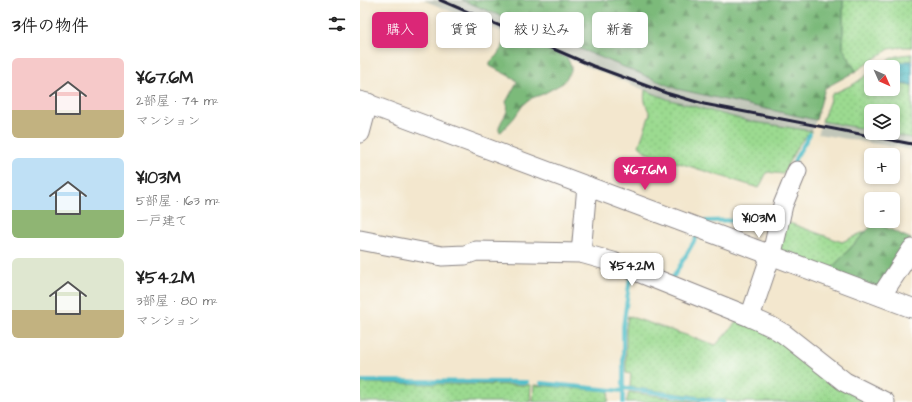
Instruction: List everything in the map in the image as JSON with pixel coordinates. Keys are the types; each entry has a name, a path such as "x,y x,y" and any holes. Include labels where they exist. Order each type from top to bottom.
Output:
{"street":[{"path":"360,133 364,102 912,308"},
{"path":"750,317 773,249 783,205 797,171"},
{"path":"581,253 587,186"},
{"path":"360,240 442,256 465,255 476,251 581,253 613,262 772,327 784,334 845,382 885,402"},
{"path":"881,296 912,249"}],"shaded area":[{"path":"423,0 462,0 491,12 453,12"},
{"path":"492,12 500,16 500,31 492,28"},
{"path":"541,48 578,48 677,89 816,120 812,131 748,121 667,99"},
{"path":"822,121 864,129 864,140 900,140 900,136 912,138 912,150 818,134"}],"green space":[{"path":"462,0 843,0 843,48 856,71 825,88 816,120 677,89 578,48 584,48 584,12 500,12 500,16"},
{"path":"843,0 912,0 912,47 889,49 872,60 864,60 864,66 856,71 843,48"},
{"path":"502,48 542,48 567,58 571,65 571,71 563,83 532,98 523,105 514,118 501,132 499,131 499,127 507,110 506,102 517,82 515,79 490,66 490,62"},
{"path":"912,54 912,61 905,61 905,85 912,85 912,138 900,136 900,104 864,104 864,129 822,121 832,94 854,84 864,77 864,96 900,96 900,60 889,60 902,55"},
{"path":"645,90 667,99 748,121 812,131 803,139 783,174 767,172 759,188 647,153 639,146 650,114 646,105 644,94"},
{"path":"784,221 842,242 866,231 830,270 777,251"},
{"path":"869,228 887,228 911,239 880,289 830,270"},
{"path":"628,316 716,345 739,319 773,332 876,402 739,402 630,387 631,374 626,373 626,329"},
{"path":"360,383 531,385 530,402 360,402"},
{"path":"534,385 609,391 608,402 533,402"},
{"path":"629,392 701,402 626,402"}],"water":[{"path":"912,61 912,85 900,83 900,63"}],"waterway":[{"path":"793,167 795,159 810,134"},
{"path":"706,221 743,220 766,223 774,220"},
{"path":"670,279 674,276 697,236"},
{"path":"623,402 623,327 630,278"},
{"path":"360,381 527,382"},
{"path":"541,383 623,391"},
{"path":"623,388 724,402"}],"railway":[{"path":"440,0 593,66 666,93 704,104 912,144"}]}
